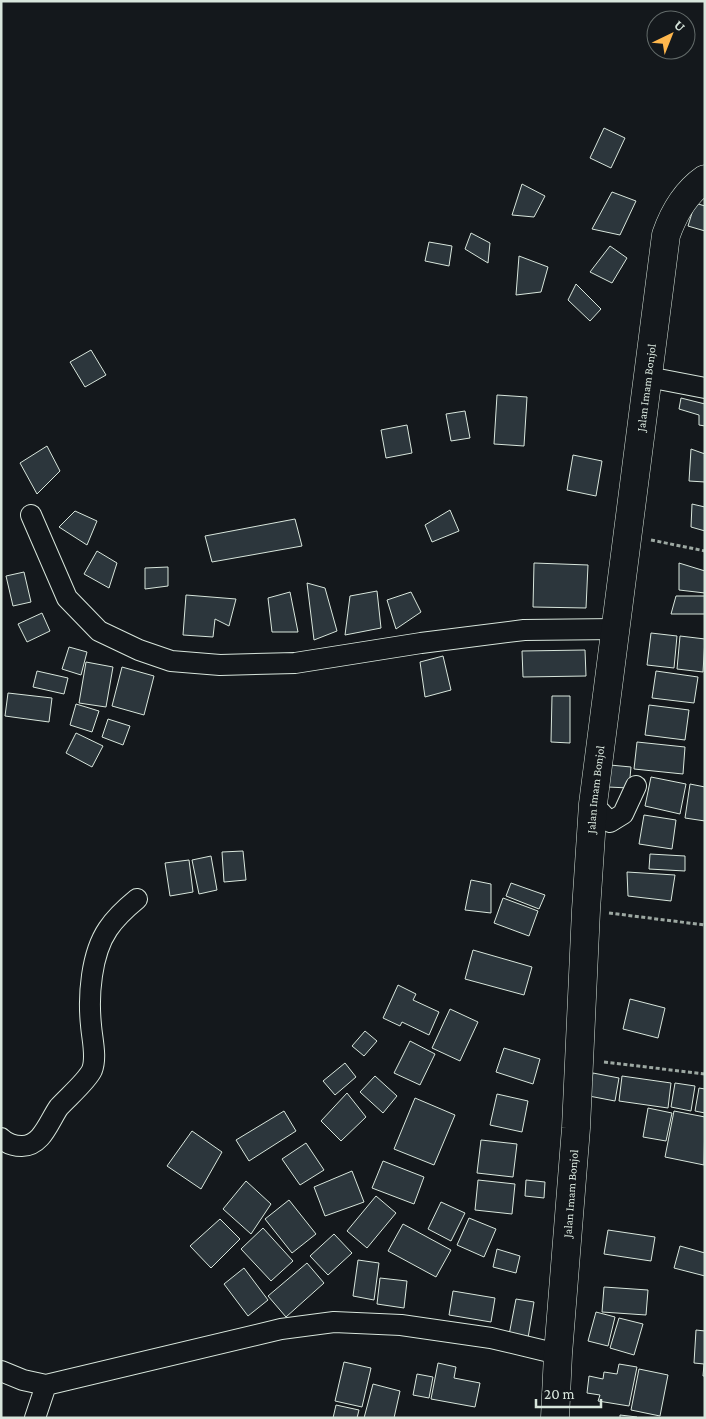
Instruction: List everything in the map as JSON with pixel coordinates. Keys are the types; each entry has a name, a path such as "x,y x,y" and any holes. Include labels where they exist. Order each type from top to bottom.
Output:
{"main road":[{"name":"Jalan Imam Bonjol","path":"555,1418 558,1354 576,1128 593,804 666,235 673,215 685,197 705,179"}],"street":[{"path":"648,377 705,388"},
{"path":"31,515 64,590 74,605 99,631 139,650 171,661 220,665 295,663 421,643 524,630 616,628"},
{"path":"593,804 610,822 623,814 636,786"},
{"path":"1,1138 16,1146 26,1146 36,1141 59,1108 92,1070 94,1054 89,994 100,946 107,930 137,899"},
{"path":"1,1371 23,1380 46,1385 281,1329 334,1322 401,1325 491,1338 558,1354"},
{"path":"35,1418 46,1385"}],"path":[{"path":"628,535 705,551"},
{"path":"586,910 705,925"},
{"path":"579,1059 705,1074"}],"building":[{"path":"604,128 625,138 611,168 590,158"},
{"path":"522,184 545,196 534,217 512,215"},
{"path":"612,192 636,201 620,235 592,229"},
{"path":"695,203 705,206 705,231 688,226"},
{"path":"471,233 490,243 488,263 465,249"},
{"path":"429,242 452,246 449,266 425,261"},
{"path":"610,246 627,258 612,283 590,272"},
{"path":"519,256 548,267 541,292 516,295"},
{"path":"576,284 601,309 590,321 568,300"},
{"path":"91,350 106,375 85,387 70,362"},
{"path":"497,395 527,397 524,446 494,444"},
{"path":"681,398 705,404 705,426 699,425 699,415 679,409"},
{"path":"465,411 470,438 451,441 446,414"},
{"path":"407,425 412,453 386,458 381,430"},
{"path":"47,446 60,471 37,494 20,463"},
{"path":"691,449 705,454 705,482 689,481"},
{"path":"573,455 602,461 596,496 567,490"},
{"path":"692,504 705,507 705,531 691,527"},
{"path":"450,510 459,531 432,542 425,525"},
{"path":"75,511 97,521 87,545 59,527"},
{"path":"295,519 302,546 212,562 205,536"},
{"path":"97,551 117,563 109,588 84,574"},
{"path":"534,563 588,565 586,608 533,607"},
{"path":"679,563 705,571 705,593 679,590"},
{"path":"168,567 168,586 145,589 145,568"},
{"path":"24,572 31,602 13,606 6,576"},
{"path":"307,583 325,588 337,631 314,640"},
{"path":"377,591 381,628 345,635 350,596"},
{"path":"290,592 298,632 272,632 268,598"},
{"path":"411,592 421,612 396,629 387,600"},
{"path":"186,595 236,599 229,626 215,619 213,637 183,635"},
{"path":"676,596 705,596 705,614 671,614"},
{"path":"42,613 50,631 27,642 18,624"},
{"path":"651,633 677,636 674,668 647,665"},
{"path":"680,636 705,639 703,672 677,669"},
{"path":"69,647 87,652 81,675 62,669"},
{"path":"585,650 586,676 523,677 522,651"},
{"path":"443,656 451,690 425,697 420,662"},
{"path":"86,662 113,667 106,707 79,703"},
{"path":"122,667 154,676 144,715 112,706"},
{"path":"37,671 68,678 64,694 33,687"},
{"path":"656,671 698,677 694,703 652,698"},
{"path":"8,693 52,698 49,722 5,716"},
{"path":"552,696 570,696 570,743 551,742"},
{"path":"76,704 99,711 92,732 70,725"},
{"path":"649,705 689,710 685,740 645,735"},
{"path":"108,719 130,726 123,745 102,737"},
{"path":"76,733 103,746 92,767 66,753"},
{"path":"637,742 685,747 683,774 634,769"},
{"path":"610,765 631,767 629,788 608,787"},
{"path":"651,777 686,784 680,814 645,806"},
{"path":"690,784 705,787 705,821 685,818"},
{"path":"644,815 676,820 672,849 639,844"},
{"path":"243,851 246,880 224,882 222,852"},
{"path":"650,854 685,856 685,871 649,869"},
{"path":"211,856 217,890 199,894 192,860"},
{"path":"189,860 193,892 170,896 165,863"},
{"path":"627,872 675,875 671,901 628,896"},
{"path":"471,880 491,884 491,913 465,910"},
{"path":"511,883 545,895 539,909 506,896"},
{"path":"503,898 538,911 529,936 494,923"},
{"path":"473,950 532,967 524,995 465,979"},
{"path":"398,985 416,994 413,1000 439,1012 429,1035 402,1022 400,1026 383,1018"},
{"path":"630,999 665,1008 658,1038 623,1029"},
{"path":"450,1009 478,1022 460,1061 432,1048"},
{"path":"365,1031 377,1041 364,1056 352,1046"},
{"path":"410,1041 435,1054 420,1085 394,1073"},
{"path":"504,1048 540,1059 533,1084 496,1072"},
{"path":"345,1063 356,1077 335,1095 323,1081"},
{"path":"593,1073 619,1078 615,1101 589,1096"},
{"path":"375,1076 397,1096 383,1113 360,1092"},
{"path":"622,1076 671,1083 668,1108 619,1101"},
{"path":"675,1083 695,1086 691,1111 671,1107"},
{"path":"699,1088 705,1089 705,1113 695,1111"},
{"path":"347,1093 366,1117 341,1141 321,1121"},
{"path":"497,1094 528,1101 522,1132 490,1125"},
{"path":"415,1098 455,1115 434,1165 394,1149"},
{"path":"648,1108 672,1113 666,1141 643,1137"},
{"path":"284,1111 296,1131 249,1161 236,1140"},
{"path":"674,1111 705,1117 704,1165 665,1157"},
{"path":"192,1131 222,1152 201,1189 167,1166"},
{"path":"481,1140 517,1144 513,1177 477,1173"},
{"path":"306,1143 324,1170 300,1185 282,1159"},
{"path":"383,1161 424,1177 414,1204 372,1188"},
{"path":"352,1171 364,1202 325,1216 314,1187"},
{"path":"478,1180 515,1184 512,1214 475,1210"},
{"path":"526,1180 545,1182 544,1198 525,1196"},
{"path":"246,1181 271,1204 251,1234 223,1209"},
{"path":"376,1196 396,1213 367,1248 347,1231"},
{"path":"289,1200 316,1234 292,1253 265,1219"},
{"path":"441,1202 465,1213 451,1241 428,1229"},
{"path":"469,1218 496,1229 484,1257 457,1245"},
{"path":"220,1219 240,1239 211,1268 190,1246"},
{"path":"403,1224 451,1250 436,1277 388,1251"},
{"path":"263,1228 293,1261 271,1281 241,1249"},
{"path":"608,1230 655,1237 651,1261 604,1254"},
{"path":"334,1234 352,1253 328,1275 310,1256"},
{"path":"680,1246 705,1253 705,1276 674,1268"},
{"path":"497,1249 520,1256 516,1273 493,1267"},
{"path":"358,1260 379,1263 374,1300 353,1296"},
{"path":"307,1263 324,1283 286,1317 268,1296"},
{"path":"244,1268 268,1300 248,1316 224,1284"},
{"path":"380,1278 407,1281 404,1308 377,1304"},
{"path":"604,1287 648,1290 646,1315 602,1312"},
{"path":"453,1291 495,1298 491,1322 449,1315"},
{"path":"516,1299 534,1302 528,1338 509,1335"},
{"path":"596,1312 615,1317 608,1346 588,1341"},
{"path":"619,1318 643,1324 634,1355 610,1348"},
{"path":"696,1330 705,1331 705,1376 703,1376 704,1364 694,1363"},
{"path":"344,1362 371,1368 362,1407 335,1401"},
{"path":"438,1363 456,1367 454,1378 480,1383 475,1407 431,1399"},
{"path":"619,1364 637,1367 629,1406 598,1401 600,1395 587,1393 589,1376 603,1379 604,1372 617,1374"},
{"path":"639,1369 668,1375 660,1416 631,1410"},
{"path":"417,1374 433,1377 429,1398 413,1395"},
{"path":"373,1384 400,1391 394,1418 364,1418"},
{"path":"336,1405 359,1410 357,1418 333,1418"},
{"path":"620,1415 637,1417 637,1418 620,1418"}]}
